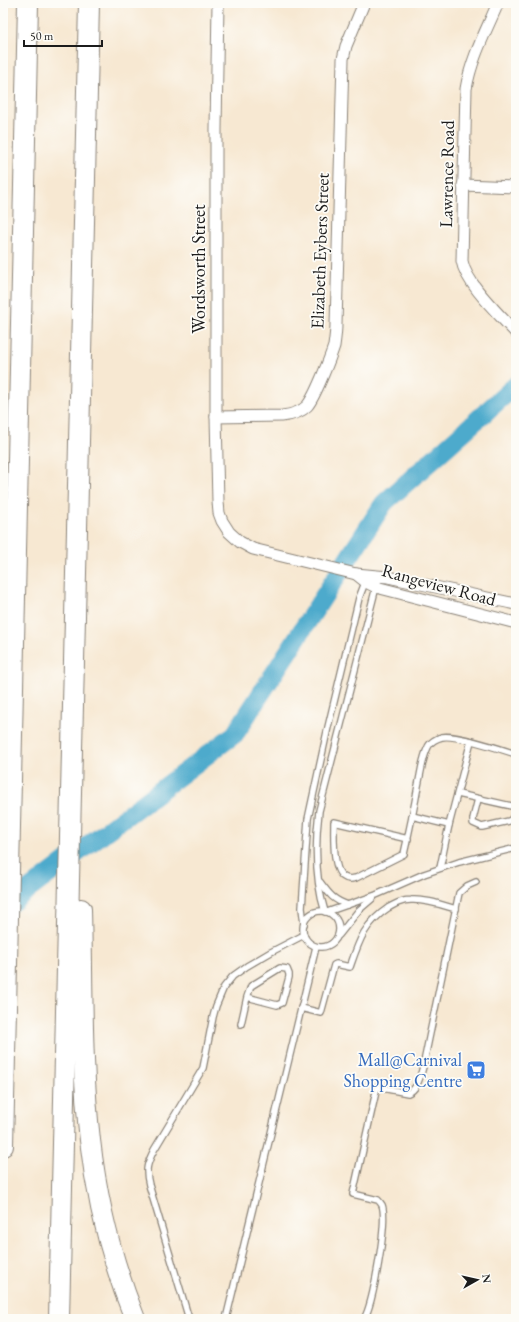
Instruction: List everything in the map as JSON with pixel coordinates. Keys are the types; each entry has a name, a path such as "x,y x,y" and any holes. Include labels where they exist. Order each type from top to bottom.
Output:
{"highway":[{"path":"3,1146 28,3"},
{"path":"88,3 72,721 75,878 90,1139 99,1197 106,1229 115,1263 135,1319"},
{"path":"3,676 21,259 24,232"},
{"path":"60,1319 75,878"}],"street":[{"name":"Wordsworth Street","path":"218,3 216,129 217,483 219,513 229,532"},
{"name":"Elizabeth Eybers Street","path":"216,417 282,416 298,412 307,406 312,399 331,354 335,341 336,325 343,59 346,46 364,3"},
{"name":"Lawrence Road","path":"498,3 468,75 466,89 462,257 463,268 467,277 513,330"},
{"path":"463,185 516,187"},
{"name":"Rangeview Road","path":"229,532 240,542 253,548 356,574 516,624"},
{"name":"Rangeview Road","path":"372,580 516,604"}],"lane":[{"path":"336,939 338,934 338,926 334,918 326,912 322,902 318,880 316,830 318,811 372,580"},
{"path":"372,580 359,598 308,819 302,908 304,935 306,940 316,947 327,946 332,943 359,910 376,895"},
{"path":"408,839 334,822 334,845 339,872 343,877 349,879 356,878 404,854 408,839 424,759 428,746 435,740 443,737 471,741 516,754"},
{"path":"440,868 449,825 471,741"},
{"path":"458,794 516,807"},
{"path":"478,799 473,823 482,827 509,821 512,819 516,811"},
{"path":"412,816 449,825"},
{"path":"304,924 306,919 315,912 326,912 376,895 440,868 516,848"},
{"path":"318,880 328,894 337,901 348,904"},
{"path":"364,1319 368,1308 378,1262 383,1228 382,1207 380,1202 378,1200 353,1194 371,1113 378,1087 408,1093 416,1087 423,1067 460,893 467,886 476,882"},
{"path":"301,1008 321,1014 334,965 336,964 350,967 360,940 366,929 378,915 397,902 411,900 428,901 456,909"},
{"path":"189,1319 149,1185 146,1173 147,1164 203,1068 213,1017 224,987 233,976 247,966 304,935"},
{"path":"226,1319 316,947"},
{"path":"241,1024 247,997 251,986 280,968 287,969 289,977 282,1004 276,1005 247,997"}],"waterway":[{"path":"3,909 235,734 384,503 516,385"}],"place":[{"name":"Mall@Carnival Shopping Centre","path":"476,1070"}]}
